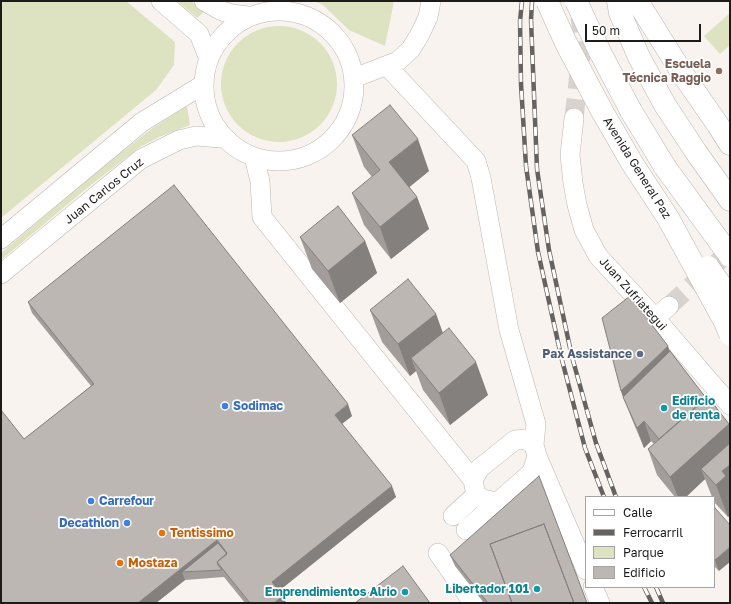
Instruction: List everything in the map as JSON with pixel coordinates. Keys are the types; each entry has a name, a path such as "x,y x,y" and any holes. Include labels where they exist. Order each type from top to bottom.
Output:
{"highway":[{"name":"Avenida General Paz","path":"547,1 566,43 602,112 632,164 668,218 730,334"},
{"name":"Avenida General Paz","path":"576,1 600,52 631,111 665,166 730,256"},
{"path":"618,1 620,13 639,57 665,105 730,200"},
{"path":"638,1 684,76 730,144"},
{"path":"668,218 707,266 730,298"}],"street":[{"path":"161,1 199,34 209,59"},
{"path":"204,1 231,14 248,16 274,11 294,12 313,19 330,31 343,46 351,65 354,78 353,100 346,120 334,138 317,152 296,160 275,162 254,157 220,138 208,112 205,101 204,84 209,59 219,40 234,25 248,16"},
{"path":"354,78 398,61 411,49 428,17 431,1"},
{"path":"387,66 476,161 481,178 509,330 536,424 532,472 496,502 466,530"},
{"path":"1,239 142,122 204,84"},
{"name":"Juan Zufriategui","path":"574,118 570,155 573,183 584,230 598,256 655,318 730,404"},
{"name":"Juan Carlos Cruz","path":"1,274 141,159 179,140 196,136 220,138"},
{"path":"254,157 260,181 262,217 484,499 496,502"},
{"path":"655,318 669,306"},
{"path":"453,516 475,487 480,468 515,440 525,439 535,450 585,568"},
{"path":"438,553 473,603"},
{"path":"593,588 600,603"}],"green space":[{"path":"1,1 126,1 175,42 174,65 156,90 1,218"},
{"path":"177,1 191,1 204,12 197,18"},
{"path":"314,1 394,1 385,46 349,30 323,5"},
{"path":"730,13 730,45 720,54 704,36"},
{"path":"279,26 301,30 320,43 333,62 337,84 333,106 320,125 301,138 279,142 257,138 238,125 225,106 221,84 225,62 238,43 257,30"},
{"path":"187,106 190,125 159,137 140,147 92,184 1,260 1,253 105,165 154,127"}],"building":[{"path":"390,105 418,139 389,162 417,197 380,227 352,193 380,170 352,135"},
{"name":"Sodimac","path":"174,185 348,404 335,415 392,486 272,582 283,596 274,603 250,603 217,562 227,553 217,540 138,603 1,603 1,410 24,439 94,384 28,302"},
{"path":"338,206 365,241 328,271 300,237"},
{"path":"408,279 436,314 398,344 370,310"},
{"path":"630,296 668,346 621,391 602,318"},
{"path":"449,328 476,362 439,393 411,358"},
{"path":"670,351 706,398 659,439 644,421 637,428 623,397"},
{"path":"708,397 729,424 670,477 648,449"},
{"path":"730,443 730,465 722,471 726,476 716,485 701,469"},
{"path":"539,476 587,603 574,603 544,524 490,544 512,603 488,603 450,555"},
{"path":"715,508 730,525 730,547 715,560"},
{"path":"544,524 574,603 512,603 490,544"},
{"path":"218,543 227,554 217,562 222,570 182,572"},
{"path":"403,566 430,603 355,603"}],"tunnel":[{"path":"574,118 583,37 580,17"},
{"path":"669,306 730,251"}],"railway":[{"path":"522,1 520,21 521,84 526,166 538,252 562,360 585,448 604,496"},
{"path":"532,1 531,20 537,169 549,250 572,357 596,443 616,496"},
{"path":"644,588 652,603"},
{"path":"656,588 663,603"}],"place":[{"name":"Escuela Técnica Raggio","path":"719,71"},
{"name":"Pax Assistance","path":"640,354"},
{"name":"Sodimac","path":"225,406"},
{"name":"Edificio de renta","path":"664,408"},
{"name":"Carrefour","path":"91,501"},
{"name":"Decathlon","path":"127,523"},
{"name":"Tentissimo","path":"162,533"},
{"name":"Mostaza","path":"120,563"},
{"name":"Libertador 101","path":"537,589"},
{"name":"Emprendimientos Alrio","path":"405,592"}]}
